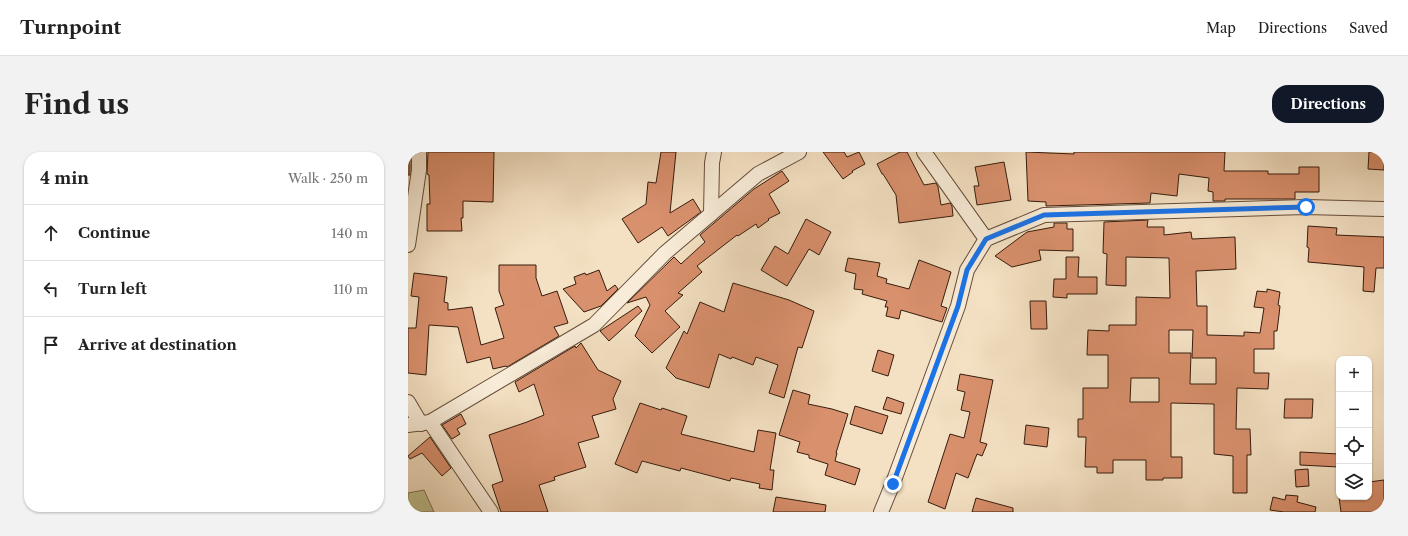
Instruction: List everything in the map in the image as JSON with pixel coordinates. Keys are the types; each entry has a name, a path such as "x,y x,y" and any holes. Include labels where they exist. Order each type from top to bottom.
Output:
{"street":[{"path":"408,245 419,170 419,152"},
{"path":"711,214 712,163 714,152"},
{"path":"420,424 594,325 665,253 758,174 799,152"},
{"path":"924,152 986,239"},
{"path":"881,512 893,484 958,306 967,270 986,239 1044,215 1306,207 1384,209"},
{"path":"408,402 420,424 491,512"}],"green space":[{"path":"424,490 434,512 408,512 408,493"}],"building":[{"path":"408,152 410,152 410,175 408,175"},
{"path":"428,152 494,152 493,202 463,201 463,218 461,218 462,231 427,231 427,204 430,204 429,175 427,174"},
{"path":"661,152 676,152 670,213 693,199 701,212 668,236 662,227 638,243 622,219 646,204 648,182 656,183"},
{"path":"823,152 844,152 847,157 859,152 865,164 852,171 853,172 843,179"},
{"path":"900,152 907,152 924,185 936,183 941,205 950,203 952,206 953,216 899,223 896,195 877,164"},
{"path":"1026,152 1074,154 1074,152 1225,152 1224,171 1268,171 1268,174 1299,174 1299,167 1319,167 1319,192 1295,192 1295,199 1225,199 1225,201 1213,201 1213,192 1208,191 1209,178 1179,174 1177,196 1151,193 1150,203 1046,206 1046,202 1028,201"},
{"path":"1369,152 1384,152 1384,170 1368,169"},
{"path":"1004,162 1011,200 977,205 974,186 979,186 975,167"},
{"path":"782,171 789,181 769,194 780,213 768,219 769,220 758,228 756,224 738,236 737,235 697,266 702,272 678,293 683,295 665,311 680,327 652,353 635,336 650,305 646,297 627,303 674,257 681,264 705,242 700,235 754,189"},
{"path":"806,219 831,232 819,255 809,249 787,286 761,270 775,246 788,254"},
{"path":"1148,220 1147,227 1164,227 1164,235 1191,232 1192,239 1235,237 1236,269 1196,271 1197,306 1207,306 1207,335 1244,336 1244,332 1260,333 1264,308 1254,307 1257,291 1267,292 1267,289 1280,292 1277,331 1274,331 1274,349 1254,349 1254,373 1269,373 1268,389 1237,388 1236,429 1250,429 1251,455 1247,455 1247,493 1233,493 1233,456 1214,454 1214,404 1171,403 1171,457 1182,457 1182,478 1146,480 1146,460 1113,460 1113,473 1097,473 1097,467 1085,467 1086,437 1078,437 1078,419 1083,419 1083,388 1108,388 1108,355 1087,355 1088,330 1109,331 1109,325 1136,325 1136,297 1170,298 1169,258 1126,257 1126,286 1106,285 1107,254 1103,253 1104,222","holes":["1169,330 1193,330 1192,358 1216,358 1216,384 1190,384 1191,353 1169,353","1131,378 1159,378 1159,402 1130,402"]},
{"path":"1054,223 1067,223 1067,229 1073,229 1073,251 1039,250 1041,260 1012,267 995,256 1027,232 1054,227"},
{"path":"1308,226 1337,228 1336,235 1384,237 1384,268 1376,268 1374,292 1363,291 1364,267 1308,262"},
{"path":"1066,257 1079,257 1078,277 1097,277 1097,294 1067,294 1067,298 1053,297 1054,279 1066,279"},
{"path":"848,258 880,263 877,276 887,279 886,283 909,289 919,260 951,272 941,306 947,308 942,322 901,310 899,319 886,316 888,307 885,307 887,301 862,294 863,290 854,289 856,274 845,271"},
{"path":"499,265 536,265 536,278 542,296 557,291 568,323 554,327 559,336 507,367 493,369 490,357 467,363 458,327 429,325 426,375 408,373 408,328 416,328 419,297 411,296 414,273 447,277 444,302 448,303 448,310 472,307 481,345 504,338 495,308 504,305 499,291"},
{"path":"599,270 607,291 615,285 618,289 601,306 584,312 563,289 576,284 574,277 585,273 586,275"},
{"path":"733,283 789,300 814,311 802,348 798,347 784,398 769,393 778,365 756,357 753,365 719,354 709,388 676,378 666,368 684,331 687,334 700,302 724,312"},
{"path":"1030,301 1046,301 1047,329 1031,329"},
{"path":"638,306 642,311 609,341 600,331"},
{"path":"581,343 598,370 621,381 613,399 616,409 592,416 599,437 578,443 586,467 554,477 555,480 539,485 548,512 501,512 492,485 503,481 489,435 544,415 534,384 519,392 515,382 575,346 576,348"},
{"path":"878,350 894,355 888,376 872,371"},
{"path":"960,374 993,380 980,442 987,444 982,456 977,454 968,478 956,473 945,509 928,502 950,434 964,438 970,412 961,410 965,392 957,390"},
{"path":"793,390 810,395 808,404 848,414 835,461 860,469 855,485 825,475 828,464 809,458 809,455 797,452 800,442 779,435"},
{"path":"887,397 904,403 901,414 883,409"},
{"path":"1285,399 1313,399 1312,418 1284,418"},
{"path":"640,403 687,416 681,434 754,452 758,430 776,433 770,470 774,470 772,490 759,488 760,484 731,478 730,481 681,468 680,471 642,461 637,473 615,464"},
{"path":"855,406 888,416 882,434 850,424"},
{"path":"461,414 466,424 457,429 460,434 452,439 442,425"},
{"path":"1026,425 1049,428 1047,447 1024,444"},
{"path":"430,437 451,468 442,476 422,453 410,459 408,456"},
{"path":"1300,452 1336,454 1336,467 1300,465"},
{"path":"1308,469 1309,486 1296,487 1295,470"},
{"path":"1384,480 1384,512 1341,512 1339,500 1372,500 1372,482"},
{"path":"1286,495 1298,496 1297,502 1316,507 1315,512 1284,512 1270,510 1273,497 1285,500"},
{"path":"776,497 826,505 825,512 773,512"},
{"path":"976,498 1013,508 1013,512 972,512"}],"route":[{"path":"893,484 958,306 967,270 986,239 1044,215 1306,207"}]}
